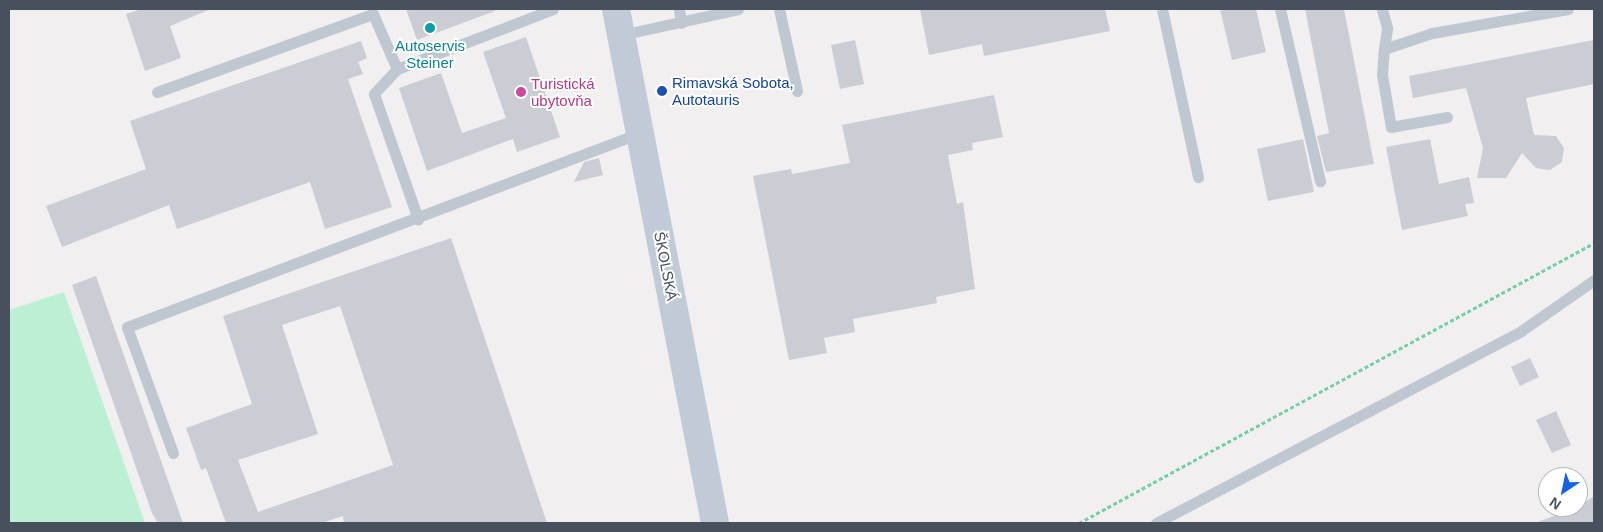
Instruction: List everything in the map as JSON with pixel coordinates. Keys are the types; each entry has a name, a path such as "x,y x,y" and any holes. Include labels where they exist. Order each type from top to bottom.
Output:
{"main road":[{"name":"ŠKOLSKÁ","path":"618,22 715,523"}],"lane":[{"path":"418,218 374,94 397,69 553,9"},
{"path":"679,9 681,23"},
{"path":"618,22 681,23 738,9"},
{"path":"780,9 797,91"},
{"path":"1162,9 1198,177"},
{"path":"1280,9 1320,181"},
{"path":"1382,9 1386,28 1382,74 1392,127 1447,117"},
{"path":"1384,49 1432,33 1568,9"},
{"path":"157,92 372,11 397,69"},
{"path":"173,453 127,327 641,133"},
{"path":"1156,523 1521,331 1594,280"}],"path":[{"path":"1079,523 1594,243"}],"green space":[{"path":"64,292 145,523 9,523 9,310"}],"building":[{"path":"142,9 211,9 170,26 181,58 145,71 126,14"},
{"name":"Autoservis Steiner","path":"406,9 494,9 495,11 417,40"},
{"path":"920,9 1105,9 1110,31 984,56 982,44 929,55"},
{"path":"1220,9 1256,9 1266,52 1232,60"},
{"path":"1305,9 1344,9 1374,164 1326,172 1317,136 1329,133"},
{"path":"526,37 560,137 517,152 513,139 427,171 399,88 441,73 462,133 506,118 483,52"},
{"path":"855,40 864,84 840,89 831,45"},
{"path":"1594,40 1594,84 1526,98 1534,135 1556,136 1564,148 1562,162 1550,170 1536,168 1522,153 1506,178 1477,178 1483,148 1466,88 1413,98 1409,76"},
{"path":"361,41 367,58 358,62 363,74 348,79 392,207 325,229 310,182 177,229 169,205 62,247 46,206 146,169 130,121"},
{"path":"994,95 1003,137 972,143 973,150 948,155 957,204 963,202 975,289 936,297 937,303 853,319 855,332 824,338 827,353 789,360 753,176 791,169 792,174 850,163 842,125"},
{"path":"1303,139 1314,192 1268,201 1257,149"},
{"path":"1430,139 1439,184 1469,177 1474,203 1465,204 1468,216 1402,230 1386,147"},
{"path":"599,158 603,175 574,182 584,162"},
{"path":"451,238 547,523 344,523 343,516 322,523 226,523 206,468 201,470 186,428 252,404 223,316","holes":["340,306 393,465 258,512 238,460 318,434 282,325"]},
{"path":"96,276 183,523 158,523 152,513 72,285"},
{"path":"1530,358 1539,377 1520,386 1511,367"},
{"path":"1556,411 1571,445 1552,453 1536,420"},
{"path":"1594,496 1594,523 1535,523 1551,517 1588,517 1588,500"}],"place":[{"name":"Autoservis Steiner","path":"430,28"},
{"name":"Rimavská Sobota, Autotauris","path":"662,91"},
{"name":"Turistická ubytovňa","path":"521,92"}]}
